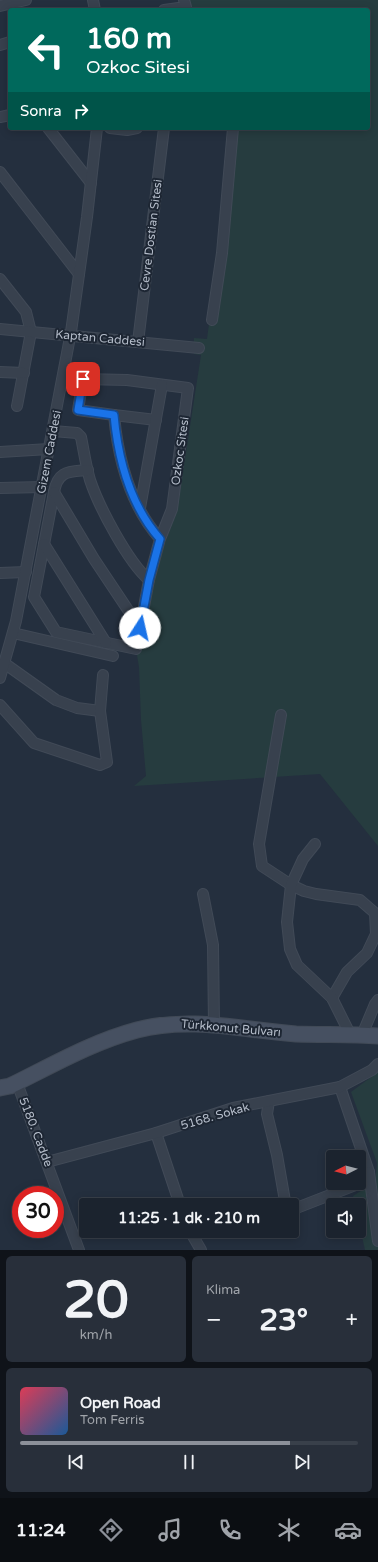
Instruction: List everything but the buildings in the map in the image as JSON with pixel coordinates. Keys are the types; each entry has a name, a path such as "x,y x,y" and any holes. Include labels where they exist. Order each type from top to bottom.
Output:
{"street":[{"path":"0,6 26,0"},
{"path":"170,8 185,3"},
{"path":"50,130 91,183"},
{"name":"Gizem Caddesi","path":"0,678 16,621 71,336 97,130"},
{"name":"Cevre Dostian Sitesi","path":"138,342 164,130"},
{"path":"212,320 222,253 233,130"},
{"path":"0,172 79,274"},
{"path":"0,279 26,312 32,332 17,406"},
{"name":"Kaptan Caddesi","path":"0,329 199,348"},
{"path":"0,372 24,373"},
{"name":"Ozkoc Sitesi","path":"88,470 69,472 60,476 56,482 34,597 56,632 136,649 149,580 160,539 172,509 188,388 127,380 83,379 78,410 114,415"},
{"path":"140,508 162,385"},
{"path":"156,420 114,415 121,464 133,495 150,528 160,539"},
{"path":"52,431 77,433 81,437 91,481 108,519 132,562 149,580"},
{"path":"0,452 49,449"},
{"path":"0,488 42,487"},
{"path":"54,492 94,559 140,628"},
{"path":"44,544 106,643"},
{"path":"0,573 26,572"},
{"path":"13,633 113,656"},
{"path":"4,663 56,700 78,708 100,710"},
{"path":"0,705 34,743 100,765 107,762 100,710 103,675"},
{"path":"281,715 259,844 262,866 291,885 304,891 360,900 375,913 376,934 367,953 347,972 332,998"},
{"path":"315,844 303,859 291,885 288,922 290,949 297,965 332,998 356,1034 378,1000"},
{"path":"203,894 213,945 214,1025"},
{"name":"Türkkonut Bulvarı","path":"0,1088 17,1083 94,1045 137,1030 171,1024 214,1025 297,1034 356,1034 378,1036"},
{"name":"5168. Sokak","path":"47,1162 156,1133 233,1108 340,1087 372,1070 378,1064"},
{"name":"5180. Cadde","path":"17,1083 79,1250"},
{"path":"340,1087 369,1172 378,1241"},
{"path":"269,1101 267,1114 277,1155 284,1198"},
{"path":"156,1133 178,1198"},
{"path":"366,1175 369,1172"},
{"path":"299,1207 343,1190"},
{"path":"194,1238 201,1250"}],"green space":[{"path":"189,0 378,0 378,846 320,774 134,786 146,776 141,720 139,667 136,649 155,573 178,504 201,355 194,354 194,338 207,339 235,130 370,130 370,8 191,8"},
{"path":"378,1072 378,1250 365,1250 362,1238 366,1238 366,1198 353,1198 353,1196 362,1190 366,1190 366,1188 375,1182 377,1163 351,1092"}],"route":[{"path":"83,379 78,410 114,415 121,464 133,495 150,528 160,539 149,580 140,628"}]}
